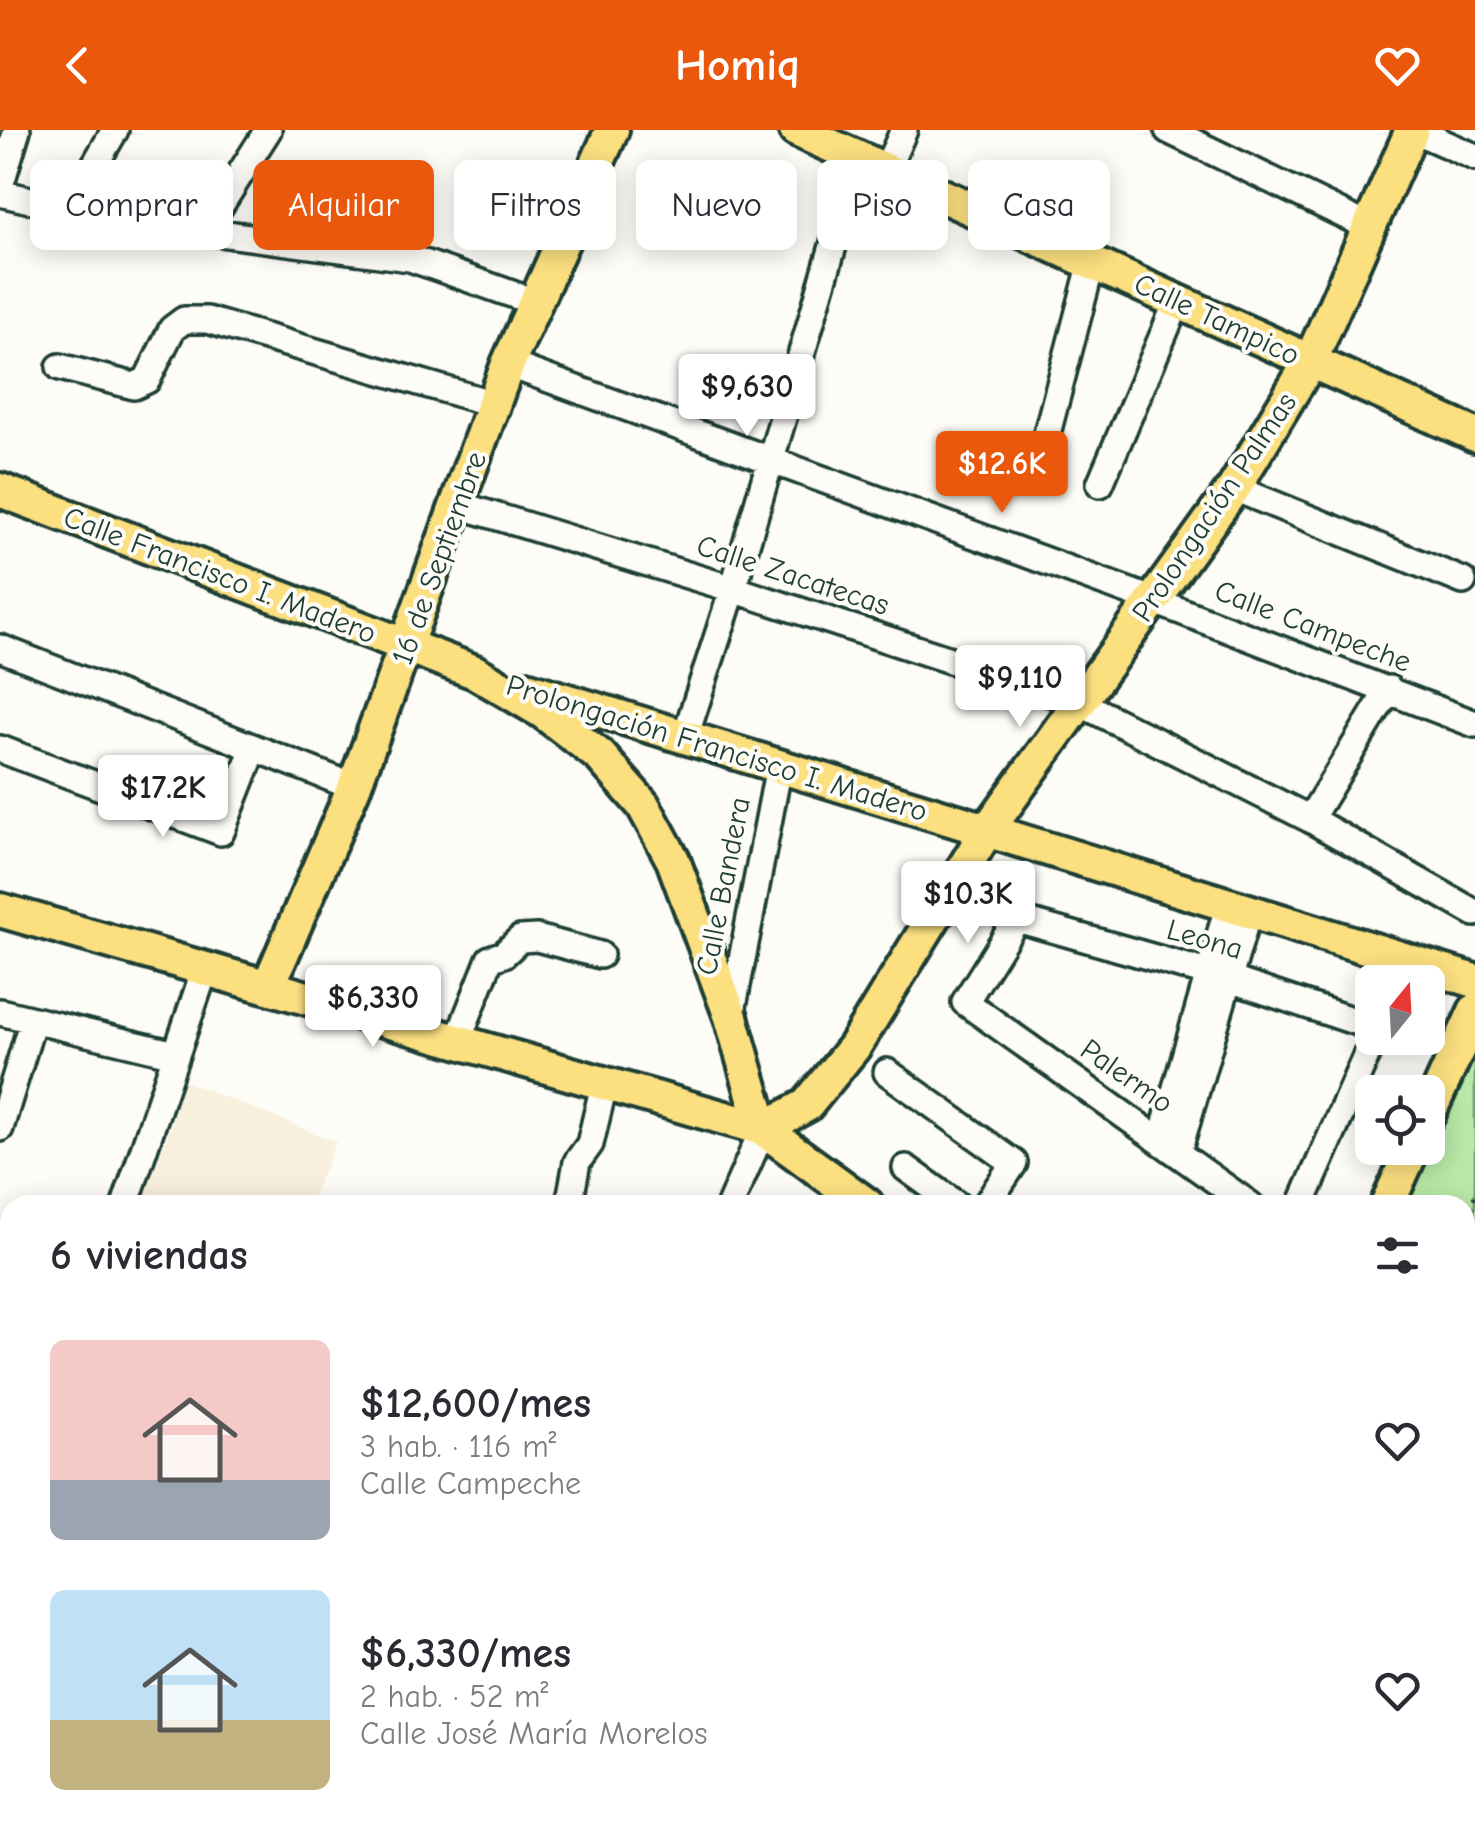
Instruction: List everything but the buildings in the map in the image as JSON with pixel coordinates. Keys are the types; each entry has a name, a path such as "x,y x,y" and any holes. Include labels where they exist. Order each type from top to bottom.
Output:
{"main road":[{"name":"16 de Septiembre","path":"268,986 354,787 508,364 612,130"},
{"name":"Calle Tampico","path":"796,130 863,160"},
{"name":"Prolongación Palmas","path":"764,1129 806,1105 854,1047 986,832 1234,488 1310,362 1413,130"},
{"name":"Calle Tampico","path":"948,198 1475,435"},
{"name":"Calle Francisco I. Madero","path":"0,490 475,672 542,712 600,756 643,805 673,860 731,1017 764,1129"},
{"name":"Prolongación Francisco I. Madero","path":"475,672 1475,982"},
{"path":"0,910 764,1129 853,1195"},
{"path":"1445,1077 1475,1011"},
{"path":"1391,1195 1405,1165"}],"street":[{"path":"16,130 0,189 30,198"},
{"path":"98,160 115,130"},
{"path":"233,185 268,130"},
{"path":"876,160 904,130"},
{"path":"1168,130 1370,228"},
{"path":"1413,130 1475,157"},
{"path":"233,235 410,258 537,303"},
{"path":"685,737 769,460 842,250"},
{"path":"1039,464 1092,262"},
{"path":"1100,484 1178,300"},
{"path":"60,366 134,386 147,380 172,329 184,320 207,320 494,404"},
{"name":"Calle Campeche","path":"508,364 1152,600 1475,724"},
{"path":"1234,488 1463,581"},
{"name":"Calle Zacatecas","path":"458,504 1078,702 1310,819 1475,913"},
{"path":"0,648 354,787"},
{"path":"1310,819 1389,689"},
{"path":"0,748 221,832 254,748"},
{"name":"Calle Bandera","path":"731,1017 779,766"},
{"path":"1170,1146 1238,910"},
{"name":"Leona","path":"965,1002 1017,919 1219,976 1355,1021"},
{"path":"457,1042 490,960 504,954 520,939 537,938 600,955"},
{"path":"128,1195 205,969"},
{"name":"Palermo","path":"965,1002 1236,1195"},
{"path":"0,1012 175,1054"},
{"path":"0,1128 32,1020"},
{"path":"1304,1195 1366,1055"},
{"path":"887,1072 1014,1162 993,1195"},
{"path":"571,1195 577,1162 590,1144 604,1085"},
{"path":"734,1195 764,1129"},
{"path":"906,1168 943,1195"}],"shaded area":[{"path":"182,1080 336,1142 313,1195 145,1195 171,1126"}],"green space":[{"path":"1475,1051 1475,1195 1412,1195 1425,1165 1445,1165 1445,1120"}]}
